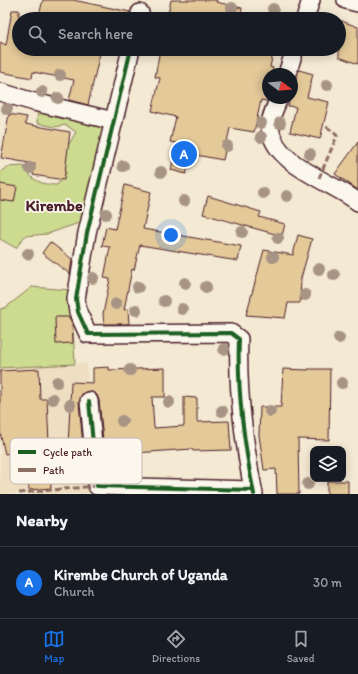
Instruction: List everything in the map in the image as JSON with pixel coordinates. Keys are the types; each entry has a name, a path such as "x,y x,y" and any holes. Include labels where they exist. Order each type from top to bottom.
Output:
{"street":[{"path":"307,12 311,0"},
{"path":"346,0 358,4"},
{"path":"97,484 97,486 254,492 249,474 238,363 239,339 232,333 88,334 78,312 76,299 87,233 130,56"},
{"path":"289,68 293,56"},
{"path":"0,92 34,102 114,121"},
{"path":"277,104 270,127 278,148 288,161 340,189 358,202"},
{"path":"89,401 92,438"}],"shaded area":[{"path":"87,363 90,438 10,438 10,484 92,484 92,494 0,494 0,368"}],"green space":[{"path":"38,108 80,111 113,133 82,222 47,234 25,236 16,248 0,239 0,200 3,197 0,192 0,172 7,167 23,166 29,175 37,181 57,185 66,173 61,158 76,132 66,125 54,127 37,123"},
{"path":"32,287 71,290 75,364 0,368 0,309 5,308"}],"building":[{"path":"43,0 73,0 130,12 40,12"},
{"path":"171,0 217,0 216,2 242,8 241,12 168,12"},
{"path":"12,10 19,10 19,12 12,12 12,56 99,56 88,105 69,100 74,80 33,72 32,78 0,72 0,42 6,45"},
{"path":"346,23 358,27 358,64 339,57 346,56"},
{"path":"159,56 272,56 270,67 273,68 262,68 262,100 254,132 230,128 223,160 191,154 186,174 171,170 177,143 170,142 176,117 152,111 160,78 155,77"},
{"path":"299,70 313,74 307,97 329,102 320,139 290,132 296,107 288,106 288,104 298,104"},
{"path":"9,114 27,117 25,124 70,132 64,180 33,175 35,164 1,158"},
{"path":"358,142 358,190 335,174"},
{"path":"0,184 17,187 14,202 0,200"},
{"path":"125,185 151,192 143,229 241,246 238,261 140,245 134,270 132,269 124,310 128,309 129,324 104,324 103,314 110,279 104,278 110,247 102,246 106,227 115,229"},
{"path":"208,196 261,212 259,217 285,224 282,236 203,214"},
{"path":"298,235 312,239 301,278 300,303 288,303 285,318 246,315 264,250 293,255"},
{"path":"50,242 72,259 70,274 42,253"},
{"path":"55,317 69,317 72,323 73,343 56,344"},
{"path":"109,367 109,370 165,368 165,397 152,397 154,428 184,426 184,397 197,398 197,422 229,421 231,450 193,451 192,449 142,453 142,438 103,438 99,400 97,395 88,391 83,393 79,402 82,438 68,438 71,382 93,383 93,368"},
{"path":"39,369 40,399 47,399 49,438 10,438 10,453 5,454 0,432 0,371"},
{"path":"283,369 330,369 329,440 298,439 299,494 277,494 276,469 264,470 259,435 260,407 281,407"},
{"path":"348,481 348,494 327,494 327,482"},
{"path":"29,484 51,484 51,488 29,490"}],"marked path":[{"path":"319,178 337,136 325,126"},
{"path":"19,493 97,486"}],"cycle path":[{"path":"129,56 87,233 76,299 78,312 88,334 231,333 239,339 240,397 247,456 254,494"},
{"path":"89,401 92,438"},
{"path":"97,484 97,486 253,490"}],"place":[{"name":"Kirembe Church of Uganda","path":"184,154"}],"district":[{"name":"Kirembe","path":"54,205"}]}
